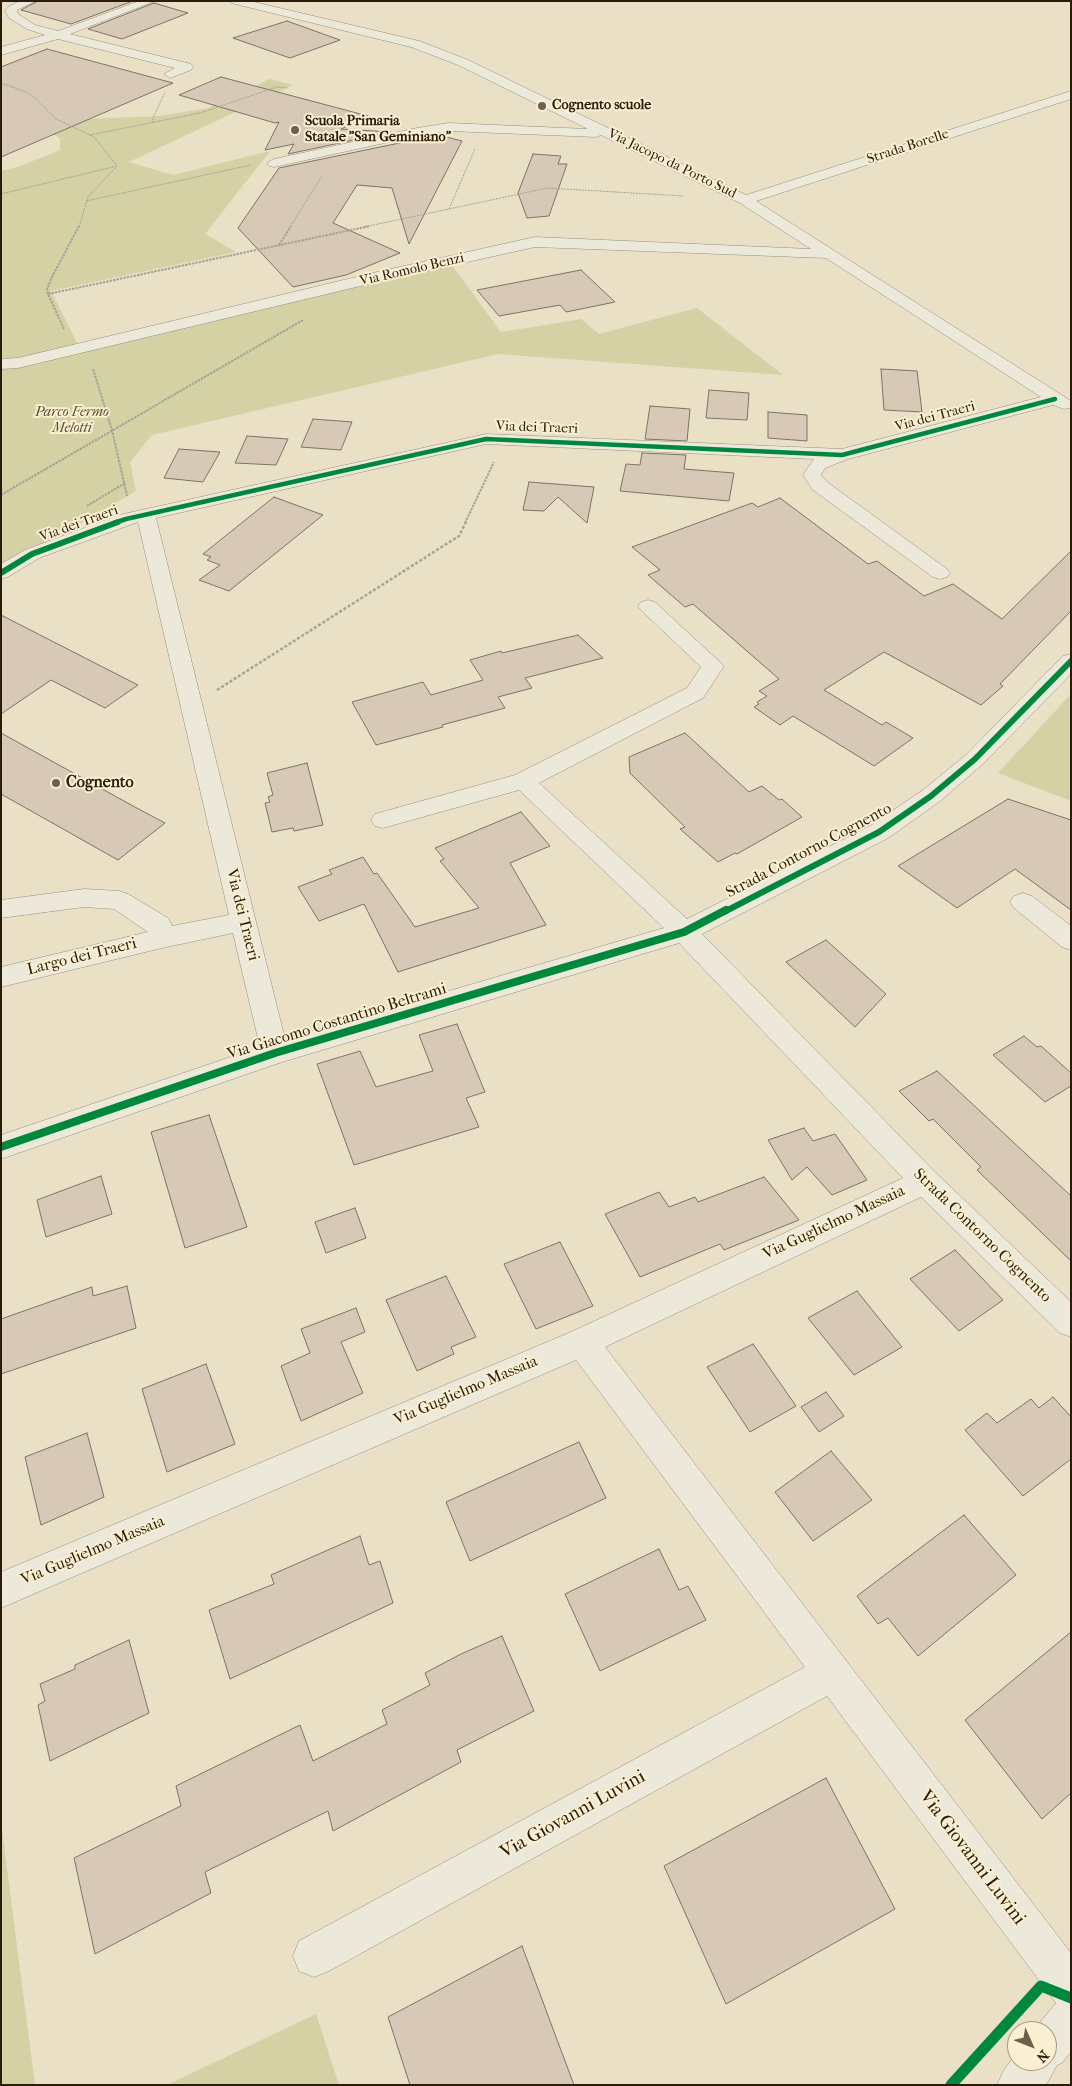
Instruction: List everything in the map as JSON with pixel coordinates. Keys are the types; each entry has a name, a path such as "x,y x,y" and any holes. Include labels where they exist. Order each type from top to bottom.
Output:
{"street":[{"path":"32,1 13,8 11,11 13,16 31,27 58,35 187,66 170,74"},
{"path":"1,51 58,35 150,1"},
{"name":"Via Jacopo da Porto Sud","path":"236,1 433,49 608,133 745,200 1063,404"},
{"name":"Strada Borelle","path":"745,200 1071,95"},
{"path":"274,163 339,148 449,127 608,133"},
{"name":"Via Romolo Benzi","path":"1,364 18,363 377,277 535,242 830,254"},
{"name":"Via dei Traeri","path":"940,573 820,486 812,475 818,464 842,455 1063,404"},
{"name":"Via dei Traeri","path":"1,573 32,554 139,517 486,439 842,455"},
{"name":"Via dei Traeri","path":"139,517 192,706 275,1053"},
{"path":"383,820 523,781 695,693 713,666 648,606"},
{"name":"Strada Contorno Cognento","path":"684,932 879,832 931,796 975,760 1071,661"},
{"name":"Strada Contorno Cognento","path":"523,781 684,932 925,1181 1071,1323"},
{"name":"Largo dei Traeri","path":"1,909 84,898 119,900 159,925 162,938"},
{"path":"1023,902 1071,940"},
{"name":"Largo dei Traeri","path":"1,977 162,938 244,922"},
{"name":"Via Giacomo Costantino Beltrami","path":"1,1147 275,1053 684,932"},
{"name":"Via Guglielmo Massaia","path":"1,1590 582,1342 925,1181"},
{"name":"Via Giovanni Luvini","path":"582,1342 1071,1988"},
{"name":"Via Giovanni Luvini","path":"314,1956 832,1673"},
{"path":"1057,2036 1071,2018"},
{"path":"1019,2085 1030,2071"}],"path":[{"path":"1,83 26,92 34,97 56,119 89,135 100,144 111,162 116,166"},
{"path":"89,135 200,113 277,87 288,88"},
{"path":"449,209 484,128"},
{"path":"278,245 339,148"},
{"path":"86,201 254,164 274,163"},
{"path":"1,194 116,166"},
{"path":"116,166 86,201 84,215 73,240 47,289 48,294 80,348 112,430 139,517"},
{"path":"48,294 548,188 686,196"},
{"path":"1,495 309,317"},
{"path":"192,706 459,536 504,439"}],"green space":[{"name":"Parco Fermo Melotti","path":"269,79 293,85 129,162 173,175 270,151 205,234 236,252 51,291 80,349 451,264 501,332 581,319 599,334 697,308 783,375 498,354 152,435 130,462 136,491 1,569 1,171 18,167 60,150 60,138 44,129 86,119 160,116 208,108 236,97"},
{"path":"1071,694 1071,801 998,773"},
{"path":"1,1822 35,2085 1,2085"},
{"path":"316,2014 339,2085 167,2085"}],"building":[{"path":"38,1 133,1 71,24 21,10"},
{"path":"154,3 188,13 122,39 88,29"},
{"path":"287,21 340,40 290,58 233,38"},
{"path":"47,49 173,83 1,157 1,67"},
{"path":"221,77 368,116 341,129 391,132 288,154 294,144 265,150 279,122 275,123 179,95"},
{"path":"438,135 462,141 409,244 392,188 357,185 333,223 400,253 346,275 293,287 238,228 279,168"},
{"path":"533,154 561,156 558,164 567,164 549,216 527,218 518,193"},
{"path":"581,270 615,302 566,312 560,305 499,316 477,290"},
{"path":"881,369 917,371 922,412 884,410"},
{"path":"709,390 749,393 747,420 706,418"},
{"path":"650,406 690,409 687,441 645,439"},
{"path":"768,412 807,415 807,441 768,438"},
{"path":"313,419 352,422 341,450 301,447"},
{"path":"247,436 288,439 276,465 235,463"},
{"path":"179,449 220,452 203,482 164,478"},
{"path":"642,453 686,455 684,469 734,473 729,501 620,491 626,464 640,465"},
{"path":"529,482 594,487 587,523 558,497 544,511 523,510"},
{"path":"274,497 323,515 229,591 199,580 220,565 207,560 211,557 203,554"},
{"path":"780,498 868,564 877,561 924,596 953,584 1002,619 1071,551 1071,611 1000,684 1003,686 981,705 884,652 824,690 882,725 886,722 913,738 874,766 793,716 780,725 754,707 759,704 757,702 767,696 759,691 779,679 693,604 685,607 648,575 660,570 632,547 752,503 758,507"},
{"path":"1,615 138,685 105,708 51,680 1,714"},
{"path":"578,635 603,658 525,678 532,688 498,697 505,708 442,725 443,727 376,745 352,702 423,682 431,695 483,680 470,660 501,651 502,653"},
{"path":"1,733 165,823 118,860 1,794"},
{"path":"685,733 749,792 762,786 779,800 782,799 802,817 737,854 735,853 718,862 680,829 685,827 630,773 629,757"},
{"path":"307,763 323,825 294,831 293,828 272,832 265,803 270,802 268,797 273,795 267,773"},
{"path":"1008,799 1071,820 1071,910 1015,869 957,908 898,866"},
{"path":"521,812 550,846 510,863 546,925 398,972 364,904 319,921 298,887 332,874 329,870 363,857 374,874 377,873 415,927 479,908 440,861 444,859 435,848"},
{"path":"826,940 886,994 855,1027 786,962"},
{"path":"457,1024 485,1092 466,1098 479,1127 354,1165 317,1064 360,1051 376,1087 433,1071 419,1035"},
{"path":"1024,1036 1037,1047 1041,1046 1071,1073 1071,1086 1045,1102 993,1055"},
{"path":"937,1071 1071,1196 1071,1261 977,1170 981,1167 933,1119 929,1121 899,1091"},
{"path":"209,1115 247,1227 185,1248 151,1132"},
{"path":"804,1128 813,1141 835,1134 867,1180 832,1195 807,1167 792,1180 768,1140"},
{"path":"101,1176 112,1214 46,1237 37,1200"},
{"path":"764,1177 799,1220 724,1250 720,1244 640,1277 605,1214 659,1192 669,1207 695,1197 698,1202"},
{"path":"355,1208 366,1238 326,1253 315,1222"},
{"path":"560,1242 593,1306 536,1329 504,1264"},
{"path":"955,1250 1003,1300 959,1331 910,1279"},
{"path":"446,1276 476,1337 451,1347 454,1354 417,1371 386,1300"},
{"path":"127,1286 136,1328 1,1374 1,1319 92,1287 93,1296"},
{"path":"857,1291 902,1347 854,1375 808,1318"},
{"path":"356,1308 365,1332 341,1342 363,1393 301,1421 281,1366 310,1353 301,1329"},
{"path":"753,1344 796,1406 750,1432 707,1367"},
{"path":"206,1364 235,1444 167,1472 142,1389"},
{"path":"826,1392 844,1416 819,1432 801,1407"},
{"path":"1053,1397 1071,1417 1071,1459 1023,1496 965,1430 987,1413 997,1423 1031,1399 1039,1408"},
{"path":"87,1433 104,1497 41,1525 25,1457"},
{"path":"579,1442 606,1498 470,1561 446,1502"},
{"path":"831,1451 872,1500 813,1541 775,1492"},
{"path":"964,1515 1016,1575 918,1656 888,1618 878,1624 857,1596"},
{"path":"360,1536 369,1565 380,1561 393,1603 230,1679 209,1610 274,1584 271,1575"},
{"path":"659,1549 679,1590 688,1586 706,1620 600,1671 565,1594"},
{"path":"1071,1632 1071,1793 1042,1819 965,1720"},
{"path":"502,1636 534,1711 457,1750 461,1762 333,1831 328,1811 205,1872 211,1893 95,1954 74,1858 181,1806 176,1786 300,1725 313,1761 387,1724 382,1710 430,1685 425,1673 461,1654"},
{"path":"129,1640 149,1713 50,1761 38,1705 45,1701 40,1684 75,1669 75,1665"},
{"path":"826,1778 895,1909 726,2004 664,1866"},
{"path":"522,1946 574,2085 410,2085 388,2017"}],"cycle path":[{"path":"1,573 32,554 126,519 486,439 842,455 1055,399"},
{"path":"1,1147 275,1053 684,932 879,832 931,796 975,759 1071,661"},
{"path":"951,2085 1041,1986 1071,1998"}],"place":[{"name":"Cognento scuole","path":"542,106"},
{"name":"Scuola Primaria Statale \"San Geminiano\"","path":"295,130"},
{"name":"Cognento","path":"56,783"}]}
